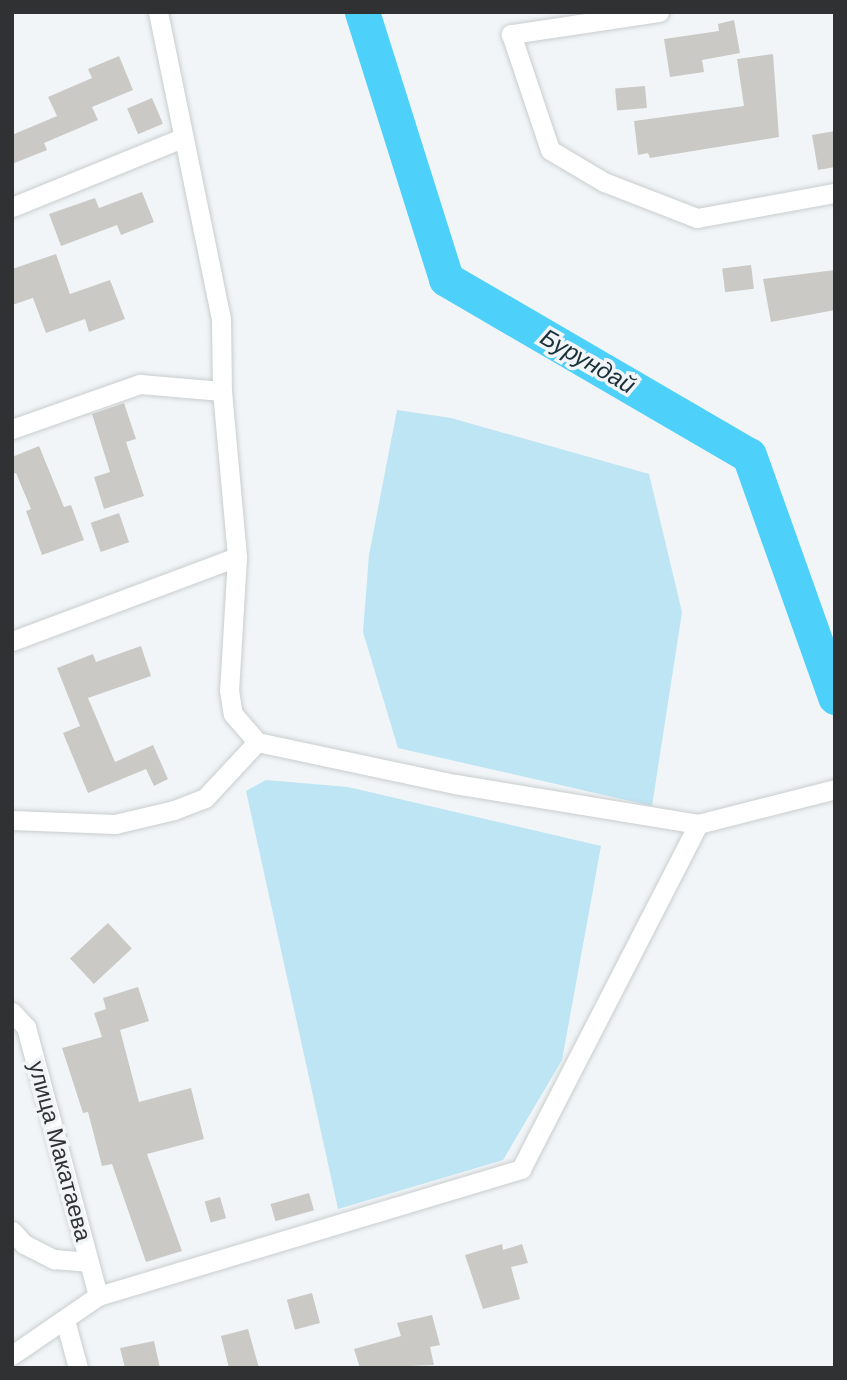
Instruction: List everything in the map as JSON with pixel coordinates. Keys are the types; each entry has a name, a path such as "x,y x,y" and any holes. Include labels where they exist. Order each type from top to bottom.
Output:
{"street":[{"path":"158,12 221,320 222,391 237,557 229,690 233,714 257,742 455,784 698,824 835,789"},
{"path":"659,12 511,34 550,150 604,182 697,219 835,193"},
{"path":"12,207 182,138"},
{"path":"12,429 140,384 222,391"},
{"path":"12,641 237,557"},
{"path":"12,820 115,824 174,810 205,798 257,742"},
{"path":"12,1355 98,1296 521,1169 698,824"},
{"name":"улица Макатаева","path":"12,1012 26,1027 98,1296"},
{"path":"12,1231 24,1244 54,1259 89,1262"},
{"path":"65,1320 78,1368"}],"shaded area":[{"path":"397,410 451,418 649,474 682,612 652,806 398,748 363,632 369,555"},
{"path":"266,780 348,787 601,846 562,1060 503,1160 338,1209 246,791"}],"building":[{"path":"734,20 740,53 702,60 704,72 670,77 664,39 719,31 718,24"},
{"path":"773,54 779,137 650,158 648,153 638,155 634,121 744,106 737,59"},
{"path":"119,56 133,90 92,107 98,120 44,143 47,150 12,164 12,135 57,116 48,97 92,78 88,69"},
{"path":"645,86 647,108 617,111 615,89"},
{"path":"152,98 163,124 138,134 127,109"},
{"path":"835,131 835,167 818,170 812,135"},
{"path":"142,192 154,222 121,235 117,225 61,246 49,214 95,198 99,208"},
{"path":"56,254 70,294 110,280 125,319 89,332 85,319 46,333 33,298 12,305 12,269"},
{"path":"751,265 754,289 725,292 722,269"},
{"path":"835,270 835,310 771,322 763,279"},
{"path":"124,403 136,439 126,442 144,496 104,509 94,477 110,472 92,414"},
{"path":"39,446 64,507 71,505 84,540 42,555 26,511 31,509 16,473 12,474 12,457"},
{"path":"119,513 129,542 101,552 91,523"},
{"path":"141,646 151,676 88,698 115,762 153,745 168,779 154,786 146,769 88,793 63,733 80,726 57,668 93,654 96,662"},
{"path":"108,923 132,949 94,984 70,958"},
{"path":"138,987 149,1021 120,1030 139,1102 191,1088 204,1139 147,1154 182,1251 146,1262 112,1164 102,1166 88,1112 83,1113 62,1048 102,1037 94,1013 106,1009 103,998"},
{"path":"309,1193 314,1210 276,1221 271,1204"},
{"path":"220,1197 226,1218 211,1223 205,1201"},
{"path":"502,1244 503,1250 522,1244 528,1263 511,1267 520,1299 483,1309 465,1255"},
{"path":"312,1293 320,1323 295,1330 287,1300"},
{"path":"432,1315 440,1345 430,1347 434,1365 360,1368 354,1349 401,1336 397,1323"},
{"path":"248,1329 259,1368 229,1368 221,1336"},
{"path":"154,1341 160,1368 125,1368 120,1348"}],"waterway":[{"name":"Бурундай","path":"362,12 446,279 749,455 835,697"}]}
